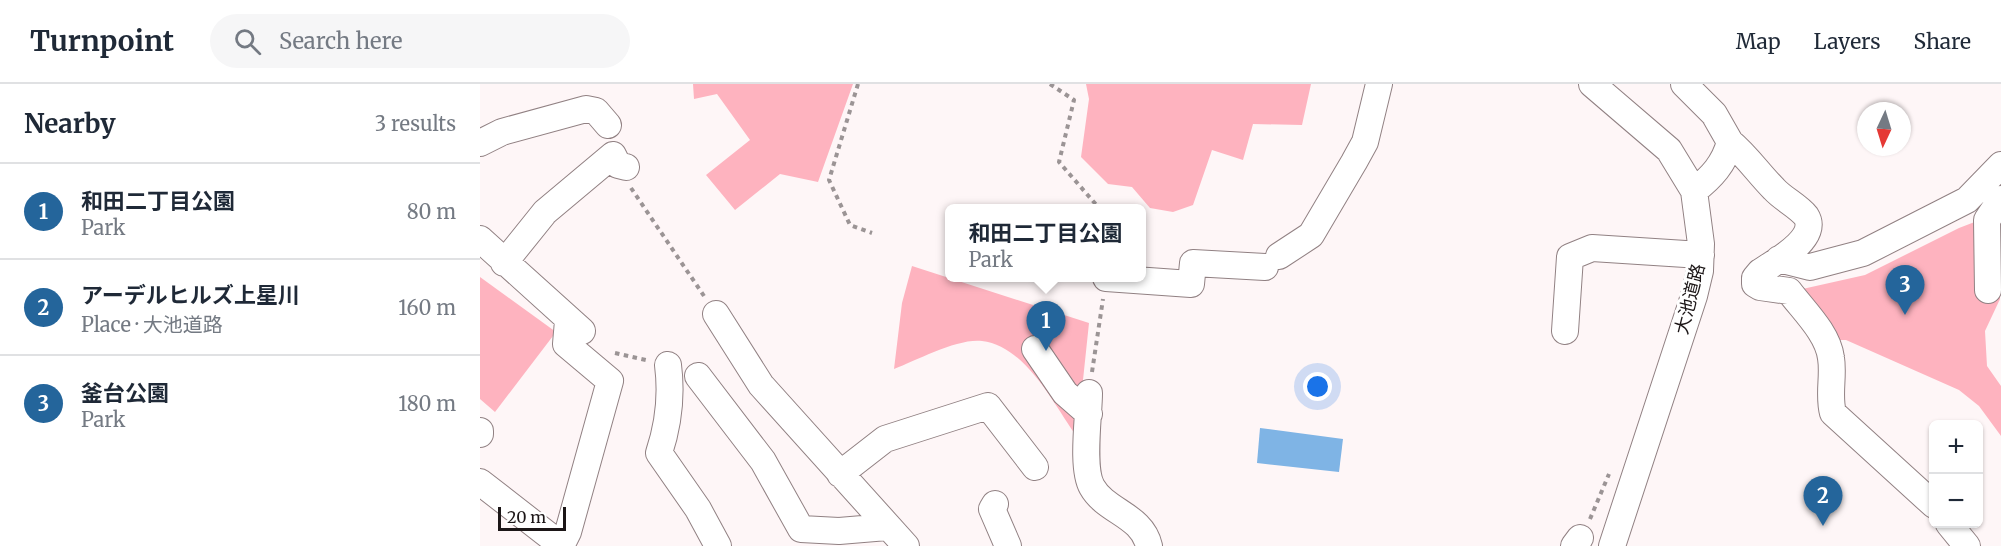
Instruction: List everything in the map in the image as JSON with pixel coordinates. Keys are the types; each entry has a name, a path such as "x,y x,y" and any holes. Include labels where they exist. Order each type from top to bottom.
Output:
{"street":[{"path":"1146,281 1191,284 1193,263 1272,262 1311,235 1365,142 1379,84"},
{"name":"大池道路","path":"1592,84 1670,150 1694,191 1701,255 1694,296 1631,453 1612,546"},
{"path":"1684,84 1714,114 1730,142 1746,155 1774,190 1806,217 1809,229 1803,241 1760,272 1755,278 1755,284 1760,287 1789,291 1821,334 1831,356 1830,402 1833,414 1929,500"},
{"path":"480,143 502,132 586,109 596,111 608,124"},
{"path":"1694,191 1712,177 1726,157 1730,142"},
{"path":"1779,259 1810,267 1863,253 1967,201 2001,165"},
{"path":"504,262 545,212 626,171"},
{"path":"1988,290 1987,220 2001,199"},
{"path":"480,239 575,326 566,344 610,381 564,544 480,482"},
{"path":"1565,332 1570,257 1592,248 1701,255"},
{"path":"716,314 761,385 906,546"},
{"path":"1035,349 1065,393 1089,403 1088,470 1090,485 1097,495 1146,534 1149,546"},
{"path":"668,364 672,390 667,428 659,453 698,509 718,546"},
{"path":"698,376 763,461 801,529 839,531 887,527"},
{"path":"840,474 885,439 988,406 1035,467"},
{"path":"995,504 992,509 1008,546"},
{"path":"1951,528 1967,546"}],"path":[{"path":"858,84 829,180 850,225 872,233"},
{"path":"1050,84 1074,100 1059,162 1096,204"},
{"path":"626,171 716,314"},
{"path":"1089,403 1105,282"},
{"path":"575,326 617,354 668,364"},
{"path":"1577,542 1631,453"}],"shaded area":[{"path":"693,84 853,84 818,182 780,174 735,210 706,175 750,140 717,94 694,99"},
{"path":"1086,84 1311,84 1302,125 1253,124 1243,160 1212,150 1193,205 1173,212 1150,208 1132,187 1108,184 1081,157 1089,99"},
{"path":"1985,218 1998,226 2000,299 1985,331 1987,366 2001,386 2001,436 1979,406 1959,390 1846,340 1835,340 1798,290 1865,275 1959,228"},
{"path":"912,266 945,277 945,282 962,282 1089,323 1077,437 1025,365 998,345 982,341 961,343 894,369 902,303"},
{"path":"480,277 556,332 495,412 480,399"}],"water":[{"path":"1260,428 1343,439 1339,472 1257,463"}],"place":[{"name":"釜台公園","path":"1905,315"},
{"name":"和田二丁目公園","path":"1046,351"},
{"name":"アーデルヒルズ上星川","path":"1823,526"}]}
